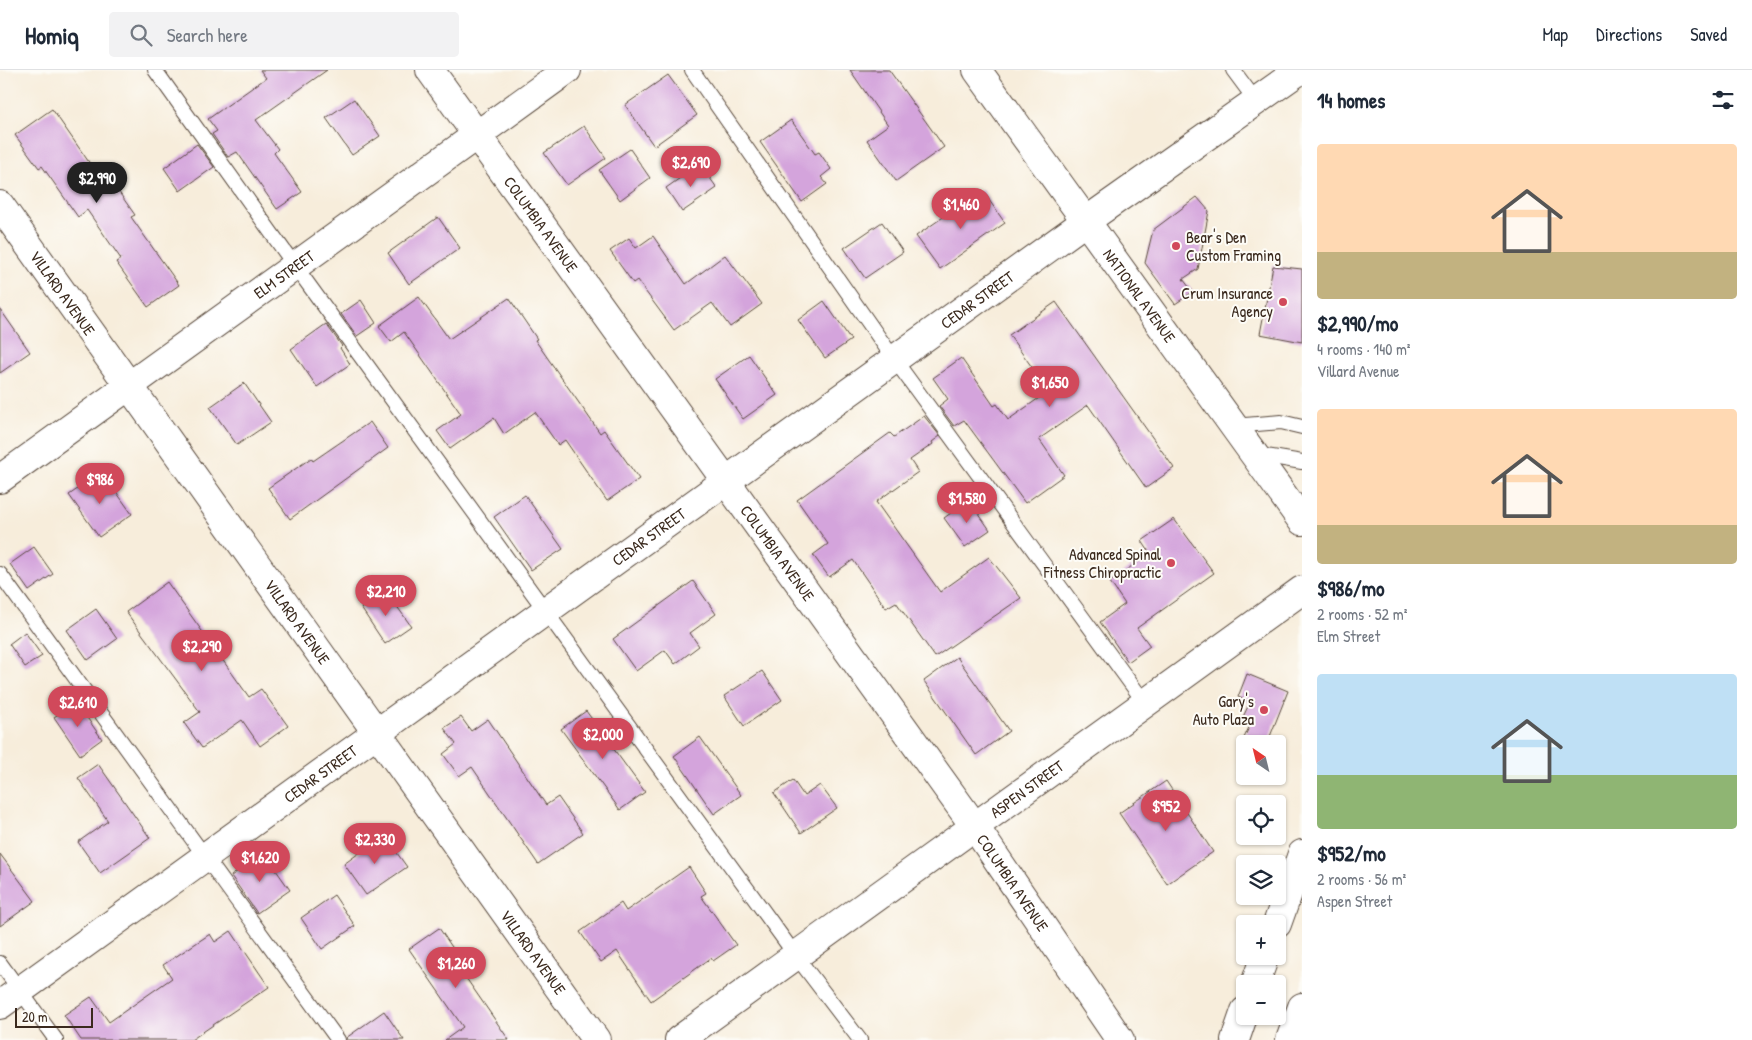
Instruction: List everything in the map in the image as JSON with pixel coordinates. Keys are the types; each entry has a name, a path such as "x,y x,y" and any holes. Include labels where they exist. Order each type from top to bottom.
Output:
{"street":[{"name":"COLUMBIA AVENUE","path":"430,70 975,827 1120,1040"},
{"name":"ELM STREET","path":"0,479 568,70"},
{"name":"NATIONAL AVENUE","path":"977,70 1302,521"},
{"name":"CEDAR STREET","path":"10,998 894,359 1300,70"},
{"name":"VILLARD AVENUE","path":"2,213 378,732 596,1040"},
{"name":"ASPEN STREET","path":"679,1040 1302,590"},
{"path":"1279,915 1302,854"},
{"path":"1290,1040 1302,1007"},
{"path":"1235,1040 1240,1025"}],"lane":[{"path":"155,70 796,956 860,1040"},
{"path":"692,70 894,359 1145,703"},
{"path":"1233,70 1256,101"},
{"path":"1234,426 1281,422 1302,427"},
{"path":"1254,454 1302,462"},
{"path":"0,574 338,1040"},
{"path":"0,963 10,998 56,1040"}],"building":[{"path":"260,70 327,70 256,120 278,149 274,153 302,192 277,209 237,152 228,157 212,134 217,131 208,119 266,78"},
{"path":"850,70 889,70 944,147 896,181 867,140 888,125"},
{"path":"668,75 697,115 654,146 625,105"},
{"path":"354,99 380,136 352,155 326,118"},
{"path":"52,109 93,168 99,164 135,215 131,217 179,285 148,307 116,262 121,259 87,210 78,217 42,166 39,168 15,135"},
{"path":"791,120 815,154 819,152 831,169 821,177 827,184 802,202 760,142"},
{"path":"584,126 606,158 567,185 544,153"},
{"path":"197,144 214,167 180,191 164,168"},
{"path":"630,149 650,178 620,200 599,170"},
{"path":"700,164 717,188 682,212 666,188"},
{"path":"982,190 1005,223 940,269 916,236"},
{"name":"Bear's Den Custom Framing","path":"1197,197 1209,211 1198,269 1183,279 1193,292 1175,304 1145,263 1153,230"},
{"path":"438,217 460,248 409,284 388,253"},
{"path":"882,222 903,252 865,278 844,248"},
{"path":"653,236 686,284 725,255 762,304 730,327 712,303 674,330 637,280 633,283 610,251 629,238 636,248"},
{"path":"1273,266 1302,269 1302,342 1260,334"},
{"path":"419,297 449,339 509,298 537,339 535,340 600,433 604,430 639,479 607,501 565,440 558,445 535,412 504,434 494,418 450,449 437,431 461,414 404,332 391,342 379,326"},
{"path":"361,300 376,323 357,336 341,314"},
{"path":"824,301 851,340 825,358 798,320"},
{"path":"1056,302 1174,468 1146,488 1088,405 1039,439 1064,475 1025,503 964,420 954,426 939,406 948,399 933,378 961,358 994,406 997,404 1008,420 1049,391 1009,335"},
{"path":"0,309 30,352 0,373"},
{"path":"326,324 342,346 340,348 350,364 317,387 291,349"},
{"path":"749,355 777,395 743,419 715,379"},
{"path":"244,383 271,422 237,445 210,407"},
{"path":"924,416 940,436 932,442 933,444 910,460 918,472 876,502 940,592 989,557 1021,598 935,657 896,602 886,608 853,560 829,577 813,555 828,544 797,500 890,433 894,437"},
{"path":"370,422 388,448 290,519 268,488 311,458 313,461"},
{"path":"102,472 132,514 99,537 69,495"},
{"path":"525,495 563,549 531,570 494,517"},
{"path":"969,500 990,530 965,547 944,518"},
{"name":"Advanced Spinal Fitness Chiropractic","path":"1174,519 1214,573 1137,628 1150,646 1128,662 1100,622 1125,604 1110,582 1150,553 1142,541"},
{"path":"34,547 53,574 29,591 10,564"},
{"path":"693,581 716,614 690,633 699,646 675,664 665,650 636,671 613,639"},
{"path":"167,582 249,697 261,689 288,726 260,746 242,720 202,748 184,723 200,712 126,612"},
{"path":"386,591 411,626 385,644 361,608"},
{"path":"96,609 117,639 88,660 67,630"},
{"path":"25,632 42,656 25,667 9,644"},
{"path":"957,657 1009,731 976,755 924,681"},
{"path":"762,671 782,700 744,726 724,696"},
{"name":"Gary's Auto Plaza","path":"1247,674 1288,691 1271,735 1245,735 1252,721 1243,717 1250,702 1238,697"},
{"path":"76,702 102,739 80,755 54,717"},
{"path":"586,711 645,792 620,810 561,729"},
{"path":"461,717 471,731 488,719 546,805 558,797 583,833 538,864 472,767 459,776 443,754 456,744 444,728"},
{"path":"700,737 741,795 714,814 674,756"},
{"path":"98,764 150,838 100,873 78,842 108,821 78,778"},
{"path":"793,780 804,796 820,785 837,808 801,833 774,793"},
{"path":"1166,781 1213,852 1167,884 1119,813"},
{"path":"384,835 407,867 366,895 344,864"},
{"path":"264,853 290,890 257,913 231,876"},
{"path":"0,854 35,901 0,926"},
{"path":"689,867 706,893 701,896 736,945 713,961 711,958 651,1001 617,951 601,962 580,932 621,903 626,911"},
{"path":"334,895 355,926 322,949 301,918"},
{"path":"439,928 471,975 466,978 509,1040 445,1040 463,1027 409,949"},
{"path":"231,931 269,987 191,1040 81,1040 64,1015 91,997 109,1022 172,978 163,965 210,934 215,942"},
{"path":"384,1011 404,1040 347,1040 346,1038"}],"place":[{"name":"Bear's Den Custom Framing","path":"1176,246"},
{"name":"Crum Insurance Agency","path":"1283,302"},
{"name":"Advanced Spinal Fitness Chiropractic","path":"1171,563"},
{"name":"Gary's Auto Plaza","path":"1264,710"}]}
